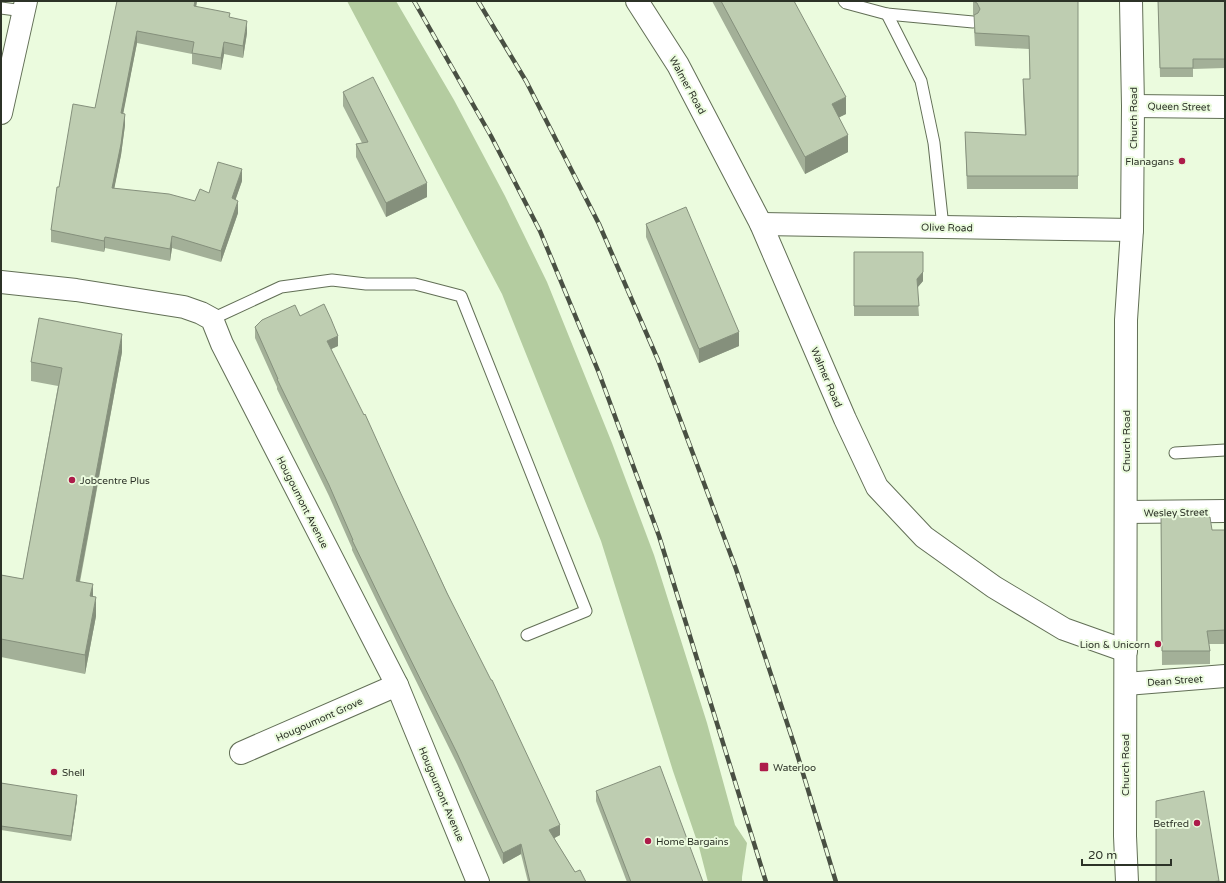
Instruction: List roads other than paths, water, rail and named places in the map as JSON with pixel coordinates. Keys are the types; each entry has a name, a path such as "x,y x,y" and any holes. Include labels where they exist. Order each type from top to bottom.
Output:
{"main road":[{"name":"Walmer Road","path":"637,1 678,65 762,224 844,419 877,487 924,537 994,587 1064,629 1126,651"},
{"name":"Church Road","path":"1127,882 1125,836 1126,320 1132,230 1134,106 1131,1"},
{"path":"1,113 25,6"},
{"name":"Queen Street","path":"1134,106 1225,107"},
{"name":"Olive Road","path":"762,224 1132,230"},
{"path":"1,282 76,290 184,307 212,319"},
{"name":"Hougoumont Avenue","path":"212,319 222,344 397,684 478,882"},
{"name":"Wesley Street","path":"1126,512 1225,511"},
{"name":"Dean Street","path":"1126,684 1225,676"},
{"name":"Hougoumont Grove","path":"241,753 397,684"}],"lane":[{"path":"844,1 846,3 887,14 973,22"},
{"path":"1,8 25,6"},
{"path":"887,14 921,81 934,143 943,227"},
{"path":"212,319 281,287 332,280 366,284 415,284 461,296 586,611 527,635"},
{"path":"1175,452 1225,450"}],"railway":[{"path":"414,1 491,136 540,231 599,373 659,536 766,882"},
{"path":"478,1 526,81 599,224 658,360 736,569 795,747 836,882"}],"place":[{"name":"Flanagans","path":"1182,161"},
{"name":"Jobcentre Plus","path":"72,480"},
{"name":"Lion & Unicorn","path":"1158,644"},
{"name":"Waterloo","path":"764,767"},
{"name":"Shell","path":"54,772"},
{"name":"Betfred","path":"1197,823"},
{"name":"Home Bargains","path":"648,841"}]}
